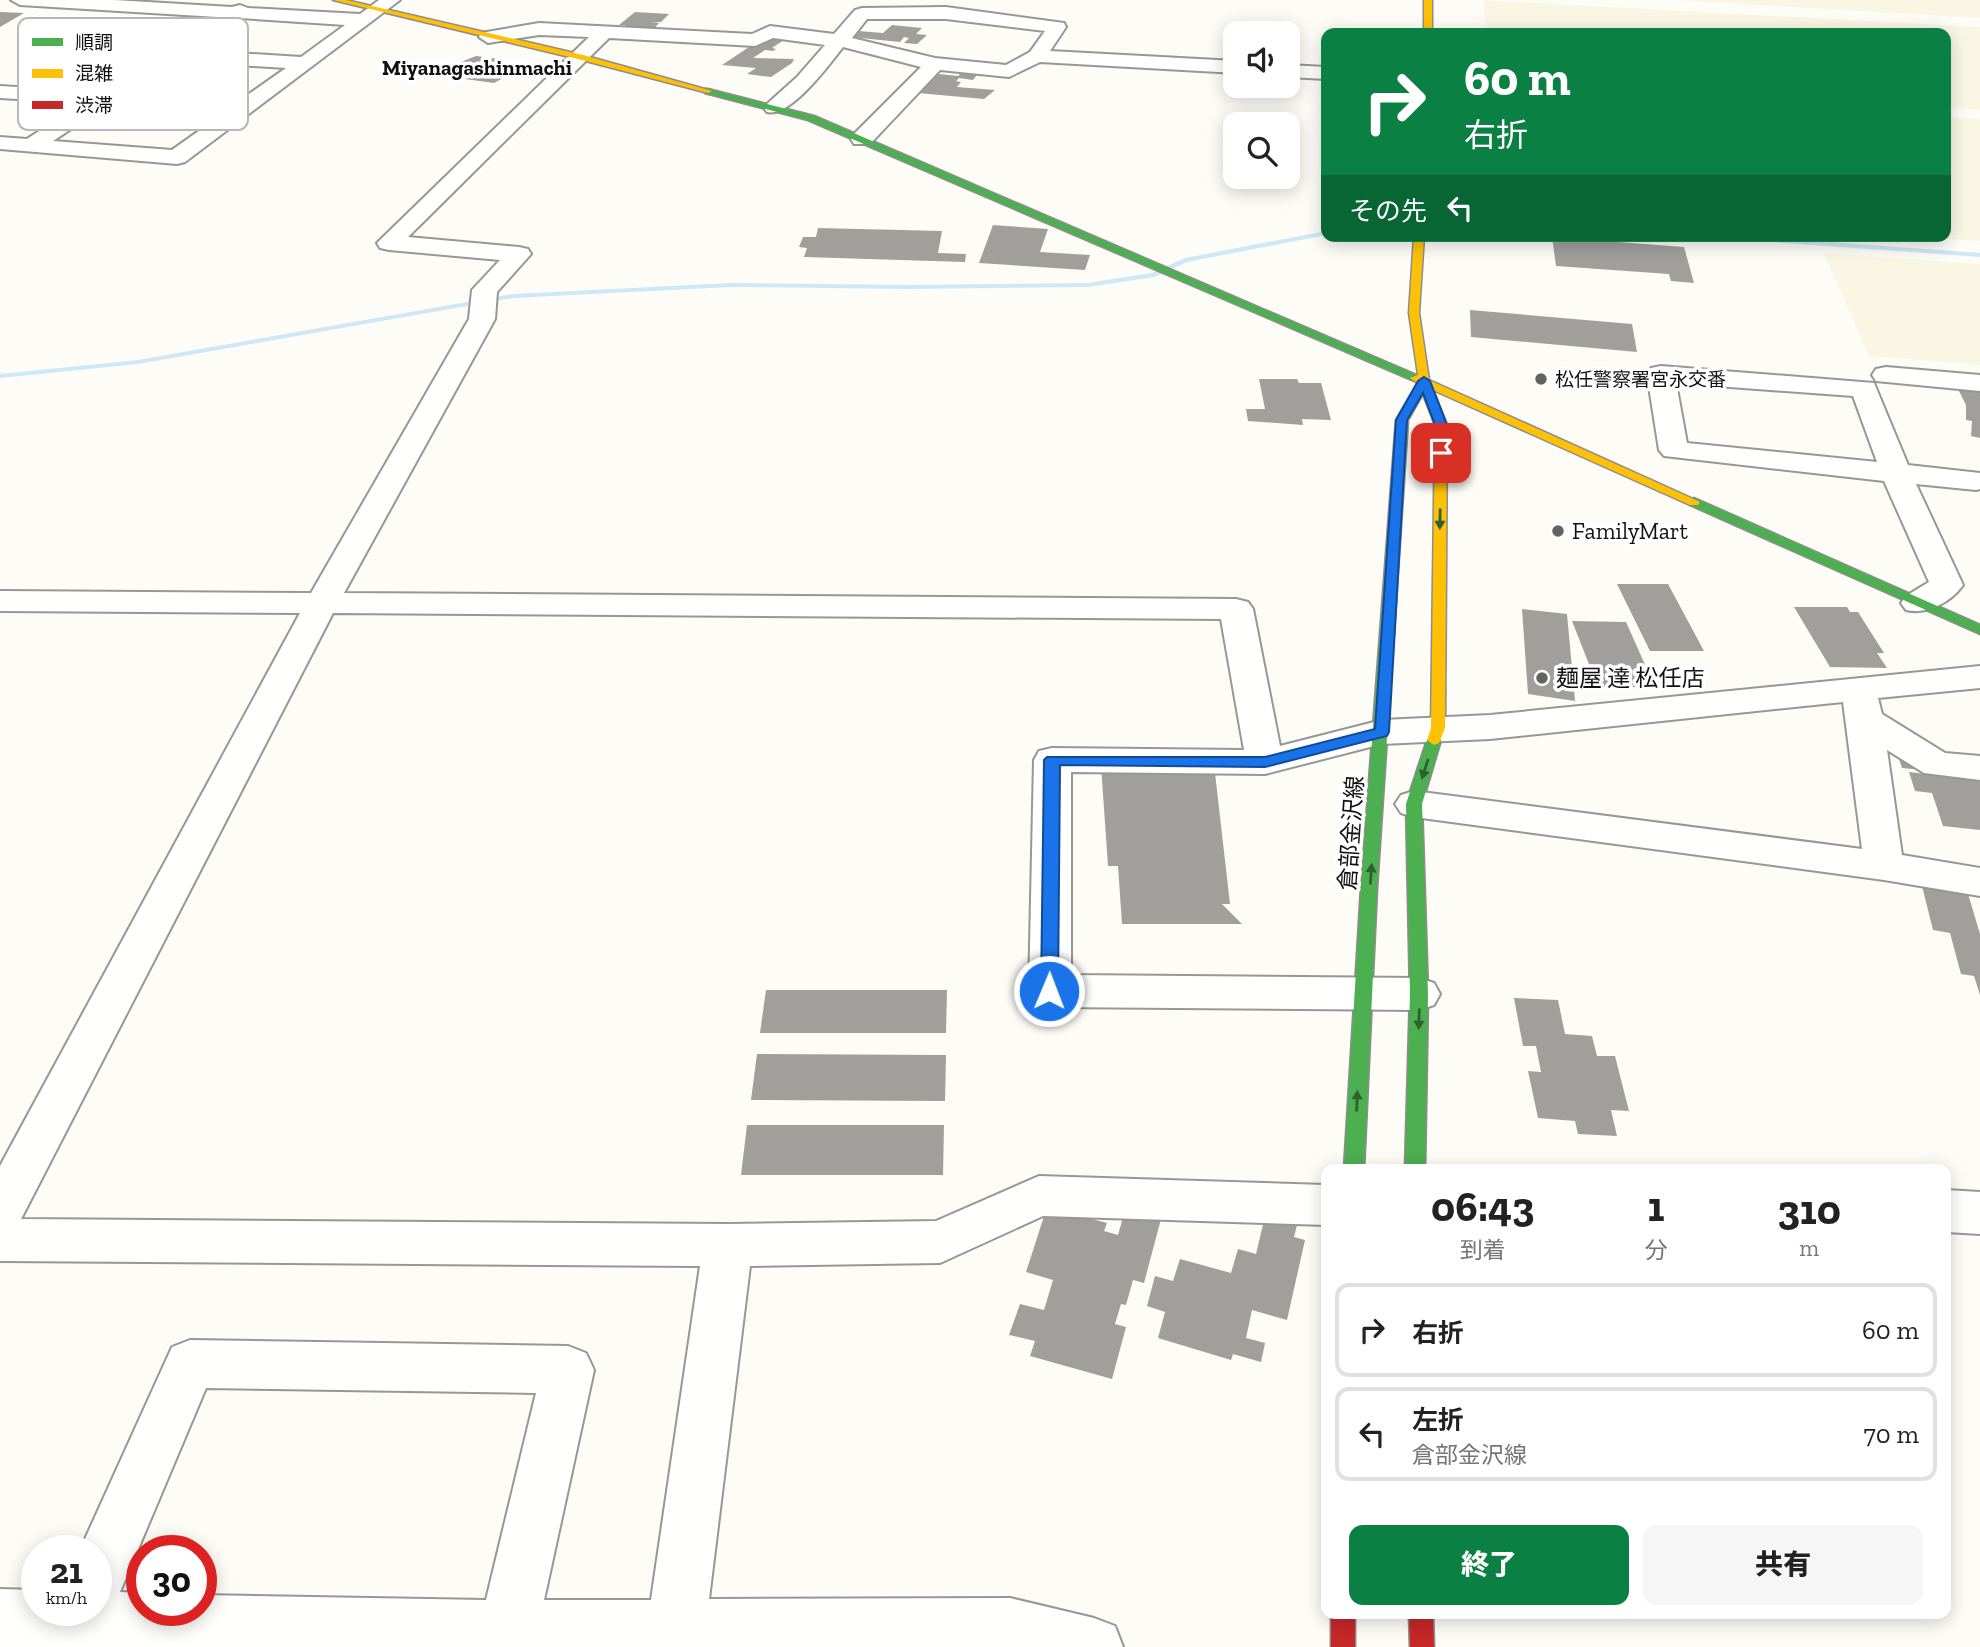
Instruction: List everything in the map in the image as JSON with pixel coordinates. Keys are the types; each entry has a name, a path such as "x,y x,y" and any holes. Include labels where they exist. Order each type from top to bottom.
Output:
{"main road":[{"path":"337,0 580,57 811,118 1424,381 1980,630"},
{"path":"1428,0 1428,28"},
{"path":"1415,1164 1419,994 1414,804 1438,728 1441,425 1424,381 1414,313 1419,242"},
{"name":"倉部金沢線","path":"1354,1164 1361,995 1382,732 1402,420 1424,381"},
{"path":"1343,1619 1343,1647"},
{"path":"1421,1619 1422,1647"}],"street":[{"path":"20,0 235,13 377,10"},
{"path":"227,18 255,0"},
{"path":"946,13 965,0"},
{"path":"974,33 1025,6"},
{"path":"248,105 377,10"},
{"path":"488,37 539,29 755,40 770,32 841,41 934,64 1009,71 1037,56 1057,27 946,13 862,14 841,41 804,81 774,108"},
{"path":"0,1212 322,603 482,318 485,290 519,254 389,243 606,33"},
{"path":"862,139 934,64 953,48"},
{"path":"1037,56 1223,67"},
{"path":"248,60 304,63"},
{"path":"1300,72 1321,73"},
{"path":"0,92 18,93"},
{"path":"30,146 55,130"},
{"path":"0,144 177,157 214,130"},
{"path":"1918,603 1947,584 1896,473 1864,389 1661,374 1674,450 1896,473 1976,481"},
{"path":"1886,375 1980,383"},
{"path":"0,601 1236,609 1265,762"},
{"path":"1419,994 1049,991 1052,760 1265,762 1382,732 1862,704 1980,677"},
{"path":"1862,704 1937,764 1980,768"},
{"path":"1862,704 1884,866"},
{"path":"1414,804 1884,866 1980,882"},
{"path":"0,1240 728,1245 940,1242 1039,1196 1321,1205"},
{"path":"1951,1211 1980,1213"},
{"path":"676,1629 728,1245"},
{"path":"112,1543 190,1364 568,1370 508,1630"},
{"path":"112,1606 398,1638 508,1630 1010,1627 1094,1647"},
{"path":"0,1618 21,1614"}],"shaded area":[{"path":"1483,0 1980,27 1980,110 1951,107 1951,28 1486,28"},
{"path":"1673,0 1980,0 1980,18"},
{"path":"1951,117 1980,119 1980,241 1951,239"},
{"path":"1824,253 1980,264 1980,365 1869,356"}],"building":[{"path":"0,12 24,13 0,27"},
{"path":"635,12 669,14 661,22 651,23 659,23 651,32 620,30 626,25 619,25"},
{"path":"892,25 922,28 916,34 927,35 917,44 904,43 909,38 904,37 900,42 851,37 858,31 883,33"},
{"path":"764,37 784,40 772,48 776,49 773,51 765,50 753,58 794,59 792,63 771,77 747,74 756,68 722,65"},
{"path":"476,56 499,59 491,63 507,66 491,75 505,77 494,83 465,79 469,77 462,75 477,68 467,66 455,72 441,70"},
{"path":"963,71 979,72 973,80 959,78 956,81 961,82 957,87 995,90 984,99 918,93 939,74 958,76"},
{"path":"993,225 1048,229 1040,252 1090,255 1085,270 979,263"},
{"path":"818,228 942,231 938,253 966,254 965,262 804,257 807,248 799,247 803,237 816,237"},
{"path":"1553,242 1618,242 1684,247 1694,283 1671,281 1669,274 1556,266"},
{"path":"1470,310 1632,324 1637,352 1471,337"},
{"path":"1259,379 1297,379 1299,383 1321,383 1331,420 1302,419 1303,425 1248,421 1246,409 1265,409"},
{"path":"1958,389 1980,391 1980,438 1971,436 1972,421 1966,420 1966,405"},
{"path":"1617,584 1668,584 1704,651 1650,651"},
{"path":"1794,607 1847,607 1850,612 1858,612 1884,653 1877,653 1887,668 1830,667"},
{"path":"1522,609 1567,614 1575,701 1528,694"},
{"path":"1572,621 1626,622 1655,687 1598,687"},
{"path":"1890,733 1919,737 1931,768 1980,774 1980,830 1943,826 1932,793 1915,791 1909,772 1925,774 1923,770 1902,768"},
{"path":"1100,751 1215,773 1230,904 1222,904 1242,924 1122,924 1118,866 1108,866"},
{"path":"1918,870 1963,877 1980,934 1980,995 1974,976 1961,974 1950,933 1933,930"},
{"path":"766,990 947,990 946,1033 760,1033"},
{"path":"1514,998 1558,1000 1565,1034 1592,1036 1597,1056 1615,1056 1629,1111 1611,1110 1617,1136 1578,1134 1575,1121 1538,1118 1528,1071 1541,1072 1536,1046 1523,1046"},
{"path":"757,1054 946,1055 945,1101 751,1100"},
{"path":"747,1125 944,1125 943,1175 741,1175"},
{"path":"1047,1207 1107,1223 1104,1231 1118,1235 1125,1210 1161,1219 1144,1283 1133,1280 1126,1305 1121,1304 1115,1324 1126,1327 1112,1379 1030,1356 1035,1341 1009,1335 1020,1304 1044,1310 1053,1280 1026,1272"},
{"path":"1265,1216 1297,1225 1294,1237 1305,1240 1287,1320 1252,1310 1246,1338 1265,1343 1261,1362 1233,1354 1231,1360 1158,1338 1165,1312 1147,1306 1155,1276 1173,1281 1180,1259 1231,1273 1238,1249 1256,1254"}],"waterway":[{"path":"0,376 138,362 513,296 731,285 1088,285 1154,275 1185,260 1321,234"},
{"path":"1799,242 1980,255"}],"traffic: fast":[{"path":"708,91 811,118 1416,378"},
{"path":"1354,1164 1369,888 1402,420 1424,381"},
{"path":"1694,502 1980,630"},
{"path":"1415,1164 1419,994 1414,804 1434,740"}],"traffic: slow":[{"path":"337,0 580,57 708,91"},
{"path":"1428,0 1428,28"},
{"path":"1419,242 1414,313 1424,381 1441,425 1438,728 1434,740"},
{"path":"1416,378 1694,502"}],"traffic: jam":[{"path":"1343,1619 1343,1647"},
{"path":"1421,1619 1422,1647"}],"place":[{"name":"松任警察署宮永交番","path":"1541,379"},
{"name":"FamilyMart","path":"1558,531"},
{"name":"麺屋 達 松任店","path":"1542,678"}],"district":[{"name":"Miyanagashinmachi","path":"477,68"}],"route":[{"path":"1049,991 1052,760 1265,762 1382,732 1402,420 1424,381 1441,425 1441,453"}]}
